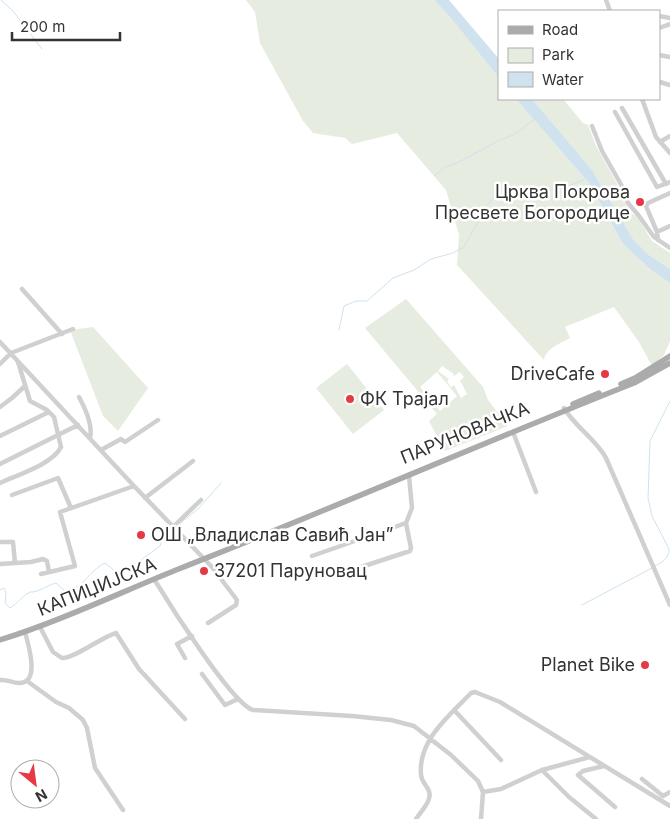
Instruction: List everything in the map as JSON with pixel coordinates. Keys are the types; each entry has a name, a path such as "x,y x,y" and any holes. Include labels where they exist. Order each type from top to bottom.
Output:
{"main road":[{"name":"ПАРУНОВАЧКА","path":"278,528 513,432 635,378 670,356"},
{"name":"ПАРУНОВАЧКА","path":"205,559 565,409 634,383 670,363"},
{"name":"КАПИЏИЈСКА","path":"0,640 40,627 205,559"}],"street":[{"path":"660,82 670,85"},
{"path":"642,100 653,131 670,153"},
{"path":"614,112 656,187 668,183 622,108"},
{"path":"592,126 602,151 623,188 628,203 658,240 670,248"},
{"path":"660,142 670,136"},
{"path":"658,240 657,232 646,204 670,193"},
{"path":"657,232 670,226"},
{"path":"22,289 62,334"},
{"path":"0,364 11,353 73,329"},
{"path":"0,342 172,527 205,559 238,601 236,605 208,622"},
{"path":"0,482 45,462 61,447 56,422 49,412 30,401 18,361"},
{"path":"0,407 25,386"},
{"path":"79,397 88,421 91,433 90,438"},
{"path":"565,409 600,447 670,605"},
{"path":"0,436 49,412"},
{"path":"101,450 121,439 125,442 158,420"},
{"path":"0,464 78,425"},
{"path":"513,432 536,492"},
{"path":"145,498 193,461"},
{"path":"352,570 410,551 406,523 412,508 409,476"},
{"path":"12,495 58,478 71,508"},
{"path":"41,574 75,566 60,512 134,486"},
{"path":"172,527 201,500"},
{"path":"312,556 406,523"},
{"path":"0,542 13,542 15,563"},
{"path":"0,564 44,559 47,561 49,572"},
{"path":"154,579 192,636 238,699 247,707 253,710 391,720 414,726 431,738 478,781 483,792 481,819"},
{"path":"40,627 53,652 62,658 70,657 93,643 116,633 139,669 185,719"},
{"path":"0,680 21,683 27,681 31,675 32,667 25,632"},
{"path":"185,658 176,645 192,636"},
{"path":"202,674 225,705 238,699"},
{"path":"27,681 56,702 70,708 84,720 95,768 123,810"},
{"path":"416,819 429,800 430,794 421,774 425,750 442,722 471,693 475,692 500,702 670,806"},
{"path":"454,710 501,760"},
{"path":"483,792 493,792 506,788 542,770 590,757"},
{"path":"604,766 584,771 579,773 578,776 615,807"},
{"path":"542,770 593,818"},
{"path":"642,779 663,796 670,792"}],"green space":[{"path":"246,0 434,0 498,77 498,100 517,100 589,183 623,244 651,270 670,283 670,341 664,355 652,366 639,342 614,307 565,327 570,338 550,350 544,360 457,265 459,235 446,190 397,133 352,144 345,138 313,133 303,121 260,43 255,12"},
{"path":"533,100 564,100 583,123 588,125 596,146 620,189 630,212 638,218 652,241 670,253 670,269 649,255 633,239 592,170"},
{"path":"406,299 483,387 488,400 508,426 445,451 429,421 437,414 365,328","holes":["442,366 454,374 454,376 460,372 464,377 459,382 461,382 467,394 461,398 454,385 451,387 447,382 449,379 438,371","437,372 457,396 440,411 420,387"]},
{"path":"93,327 148,388 118,431 103,416 70,330"},
{"name":"ФК Трајал","path":"347,364 384,410 353,434 316,388"}],"water":[{"path":"434,0 449,0 498,58 498,77"},
{"path":"517,100 533,100 592,170 633,239 649,255 670,269 670,283 651,270 623,244 589,183"}],"waterway":[{"path":"1,0 13,11 42,49"},
{"path":"434,176 445,167 515,134 535,119"},
{"path":"339,330 344,306 356,301 367,301 393,278 414,270 431,259 453,253 464,247 488,204 494,198 504,195 541,192 569,186 585,179"},
{"path":"655,566 665,559 669,549 652,516 648,498 650,441 670,401"},
{"path":"178,525 198,509 221,483"},
{"path":"0,590 4,588 6,593 5,603 10,608 30,592 56,583 65,591 72,589 105,563 120,575 160,546 163,538 173,530"},
{"path":"582,605 652,568"}],"place":[{"name":"Црква Покрова Пресвете Богородице","path":"640,202"},
{"name":"DriveCafe","path":"605,374"},
{"name":"ФК Трајал","path":"350,399"},
{"name":"ОШ „Владислав Савић Јан”","path":"141,535"},
{"name":"37201 Паруновац","path":"204,571"},
{"name":"Planet Bike","path":"645,665"}]}
